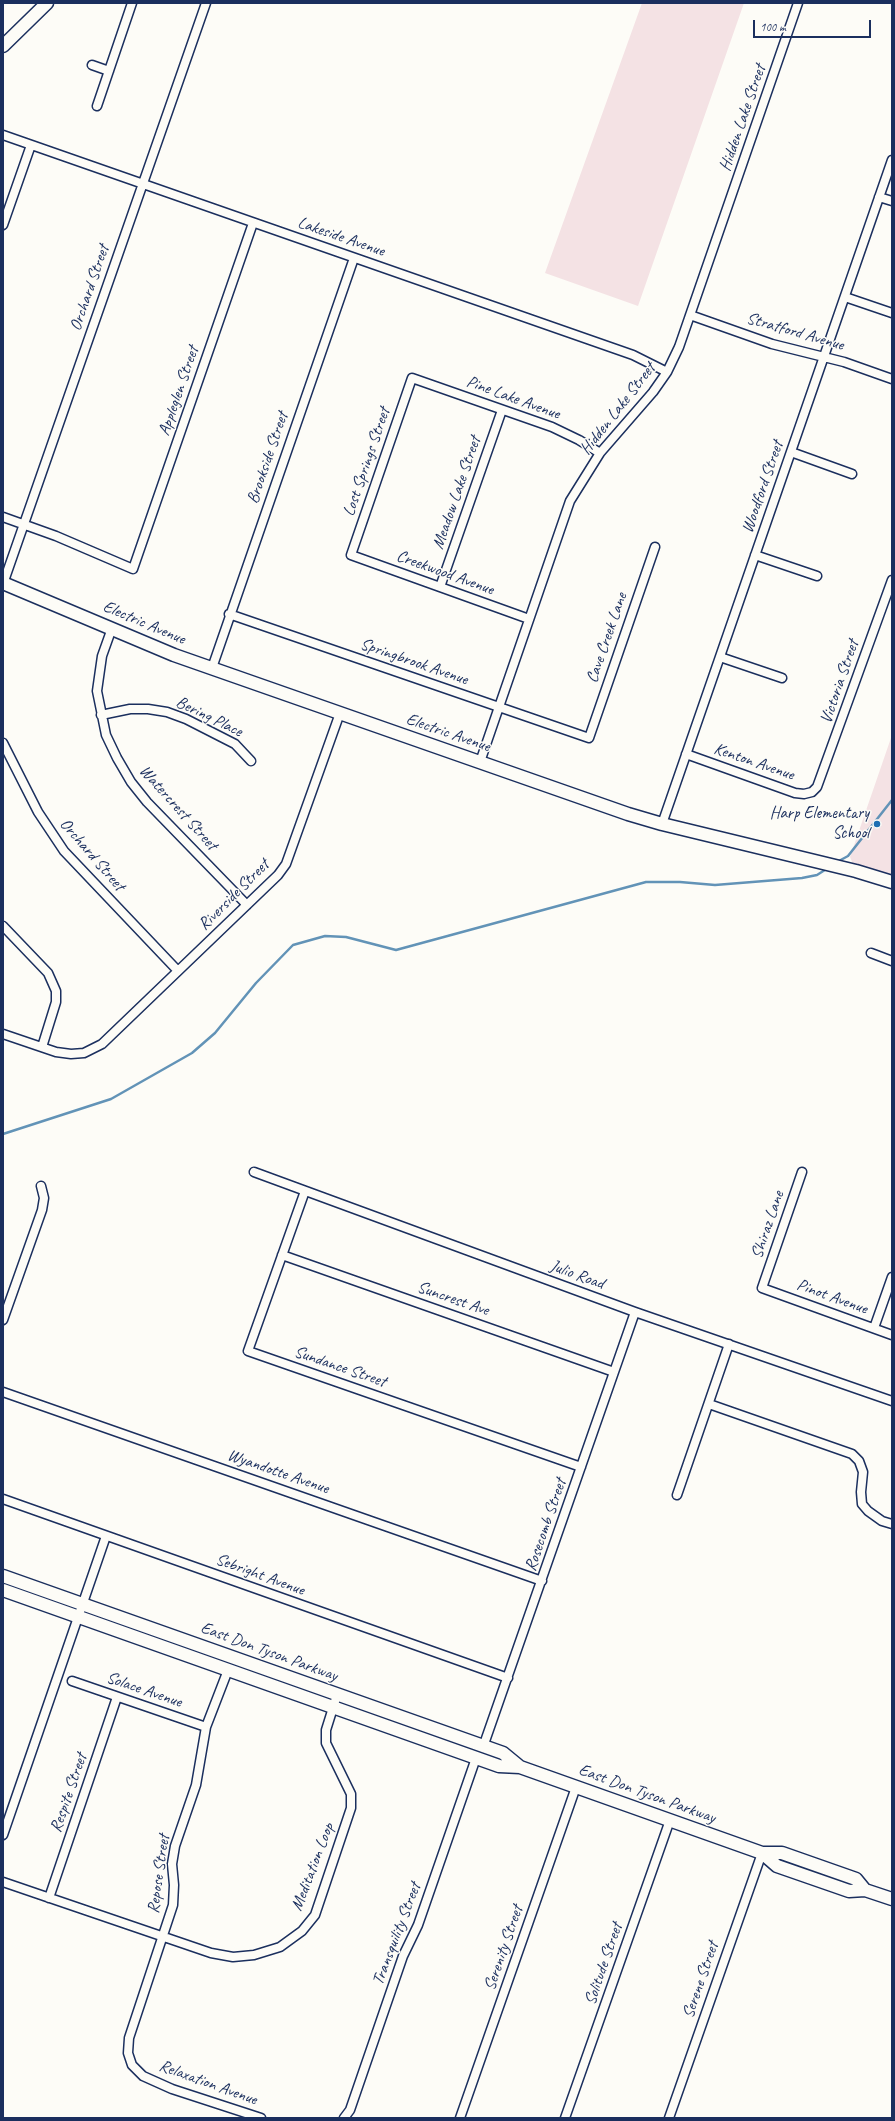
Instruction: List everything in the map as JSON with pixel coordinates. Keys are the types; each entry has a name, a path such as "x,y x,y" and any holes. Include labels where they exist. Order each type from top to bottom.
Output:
{"main road":[{"path":"3,46 47,3"},
{"name":"Electric Avenue","path":"3,583 174,655 662,824 856,871 892,882"},
{"name":"East Don Tyson Parkway","path":"3,1576 483,1746 503,1754 520,1767"},
{"name":"East Don Tyson Parkway","path":"3,1590 498,1766 520,1767 670,1820 762,1853 777,1866 849,1891 865,1890 892,1899"}],"street":[{"path":"97,106 132,3"},
{"name":"Orchard Street","path":"3,583 206,3"},
{"name":"Hidden Lake Street","path":"480,762 570,501 600,453 653,392 668,372 679,347 798,3"},
{"path":"92,65 109,71"},
{"name":"Lakeside Avenue","path":"3,135 633,355 668,372"},
{"path":"3,225 31,145"},
{"name":"Woodford Street","path":"662,824 892,160"},
{"path":"879,197 892,201"},
{"name":"Appleglen Street","path":"24,524 133,569 253,223"},
{"name":"Brookside Street","path":"212,668 229,614 354,258"},
{"path":"845,297 892,313"},
{"name":"Stratford Avenue","path":"690,314 772,344 844,362 892,379"},
{"name":"Pine Lake Avenue","path":"412,378 552,427 579,440 600,453"},
{"name":"Lost Springs Street","path":"350,555 412,378"},
{"name":"Meadow Lake Street","path":"440,587 502,410"},
{"path":"791,452 852,474"},
{"path":"3,517 24,524"},
{"name":"Cave Creek Lane","path":"589,738 654,547"},
{"name":"Creekwood Avenue","path":"350,555 529,619"},
{"path":"755,555 817,576"},
{"name":"Victoria Street","path":"812,792 821,781 892,580"},
{"name":"Springbrook Avenue","path":"229,614 589,738"},
{"name":"Watercrest Street","path":"112,628 99,672 97,690 106,735 117,758 131,782 147,802 247,905"},
{"path":"720,657 782,678"},
{"name":"Bering Place","path":"101,715 130,709 148,709 167,712 186,719 235,744 251,761"},
{"name":"Riverside Street","path":"42,1047 71,1054 84,1053 102,1044 247,905 286,864 340,713"},
{"name":"Orchard Street","path":"3,743 38,812 64,851 178,971"},
{"name":"Kenton Avenue","path":"686,754 795,793 804,794 812,792"},
{"path":"3,926 48,973 56,991 56,1002 42,1047 3,1034"},
{"path":"871,953 892,960"},
{"name":"Julio Road","path":"254,1172 635,1312 892,1401"},
{"name":"Shiraz Lane","path":"762,1288 802,1172"},
{"path":"3,1320 42,1210 44,1198 41,1186"},
{"name":"Sundance Street","path":"305,1191 248,1351 582,1467"},
{"name":"Suncrest Ave","path":"282,1256 614,1372"},
{"path":"874,1328 892,1277"},
{"name":"Pinot Avenue","path":"762,1288 892,1334"},
{"name":"Rosecomb Street","path":"483,1746 582,1467 635,1312"},
{"path":"678,1495 730,1344"},
{"name":"Wyandotte Avenue","path":"3,1392 542,1581"},
{"path":"709,1404 852,1454 859,1461 863,1472 861,1492 862,1504 868,1511 882,1521 892,1524"},
{"name":"Sebright Avenue","path":"3,1499 508,1678"},
{"path":"3,1834 106,1536"},
{"name":"Repose Street","path":"130,2059 128,2053 129,2038 173,1905 174,1885 172,1864 175,1846 196,1785 206,1727 228,1670"},
{"name":"Solace Avenue","path":"72,1681 206,1727"},
{"name":"Meditation Loop","path":"3,1882 211,1953 233,1957 254,1956 280,1948 302,1931 315,1915 351,1808 351,1794 326,1743 326,1730 337,1694"},
{"name":"Respite Street","path":"49,1898 117,1696"},
{"name":"Transquility Street","path":"344,2118 350,2110 403,1956 418,1924 476,1758"},
{"name":"Serenity Street","path":"460,2118 576,1787"},
{"name":"Solitude Street","path":"565,2118 670,1820"},
{"name":"Serene Street","path":"669,2118 762,1853"},
{"name":"Relaxation Avenue","path":"130,2059 132,2065 143,2076 172,2089 261,2118"}],"shaded area":[{"path":"642,3 744,3 638,306 545,273"},
{"name":"Harp Elementary School","path":"892,735 892,882 856,871 850,857"}],"waterway":[{"path":"837,862 848,856 892,800"},
{"path":"3,1134 111,1099 192,1053 215,1033 256,983 293,945 325,936 346,937 396,950 646,882 680,882 715,885 802,878 817,875 828,868"}],"place":[{"name":"Harp Elementary School","path":"877,824"}]}
